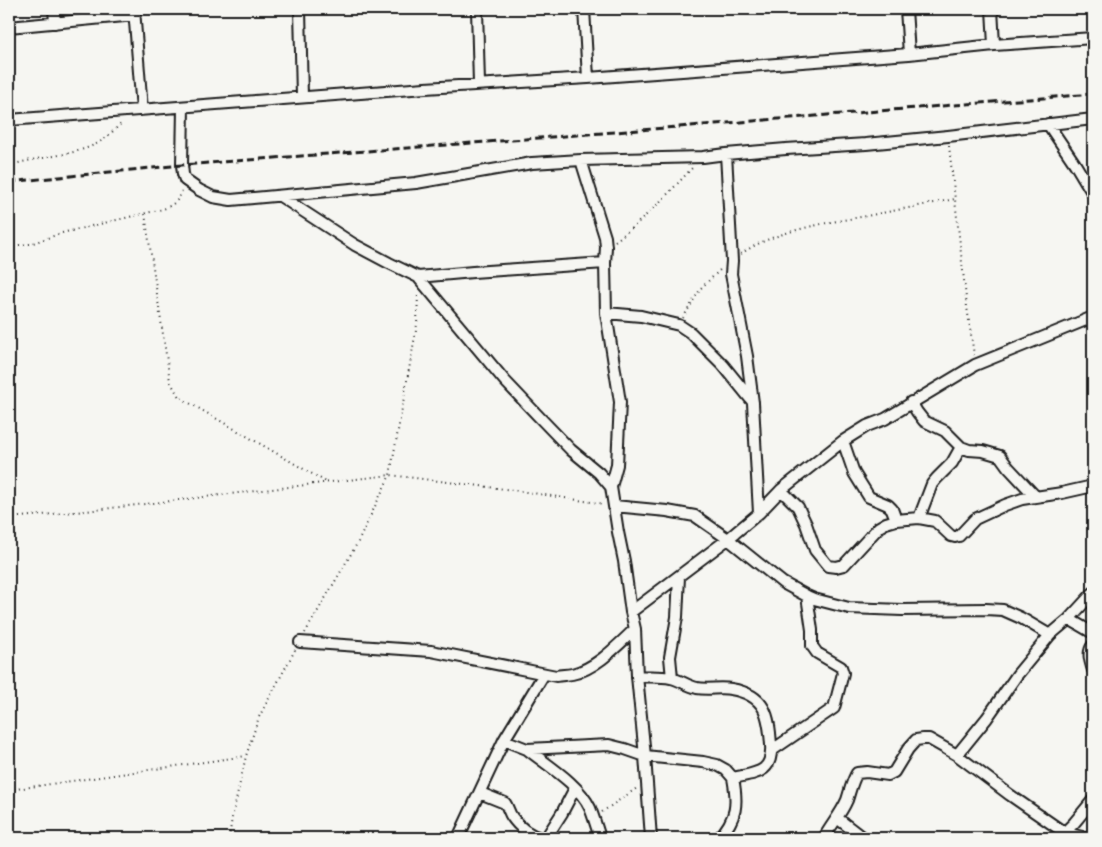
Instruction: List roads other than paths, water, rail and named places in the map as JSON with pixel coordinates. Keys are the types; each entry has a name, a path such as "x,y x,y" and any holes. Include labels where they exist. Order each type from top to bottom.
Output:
{"street":[{"path":"54,9 56,23"},
{"path":"300,9 302,98"},
{"path":"477,9 479,84"},
{"path":"584,9 588,78"},
{"path":"906,9 909,54"},
{"path":"992,9 994,46"},
{"path":"9,27 56,23 135,12 142,110"},
{"path":"9,120 479,84 588,78 909,54 1093,38"},
{"path":"184,107 182,165 185,180 213,197 231,200 416,183 524,164 581,160 703,157 866,144 1093,119"},
{"path":"1048,124 1093,194"},
{"path":"726,154 732,286 747,356 753,403 759,513"},
{"path":"581,160 600,218 606,247 606,313 620,402 617,465 611,487 635,629 636,676 645,756 651,838"},
{"path":"280,196 355,245 418,277 505,381 543,422 572,450 600,473 611,487"},
{"path":"418,277 605,263"},
{"path":"606,313 641,316 679,325 691,332 723,365 753,403"},
{"path":"631,612 728,539 759,513 781,490 843,441 975,365 1093,317"},
{"path":"911,402 924,421 944,431 961,447 1000,456 1036,496"},
{"path":"843,441 854,472 869,498 888,505 892,509 896,520"},
{"path":"919,518 932,484 952,463 961,447"},
{"path":"781,490 798,508 815,550 828,566 836,567 844,566 879,527 886,523 919,518 935,522 951,536 955,537 960,536 975,519 1022,499 1093,486"},
{"path":"614,506 667,511 695,516 728,539 783,583 807,596 849,608 1004,610 1050,635"},
{"path":"672,678 670,657 677,616 679,577"},
{"path":"957,755 987,718 1017,674 1050,635 1069,619 1093,593"},
{"path":"771,751 834,708 843,673 841,667 817,653 812,646 812,630 807,596"},
{"path":"1069,619 1093,633"},
{"path":"300,642 432,651 556,676 573,674 590,666 609,653 635,629"},
{"path":"1093,645 1089,656 1093,670"},
{"path":"458,838 504,740 544,674"},
{"path":"636,676 672,678 696,688 731,689 756,699 765,709 770,731 771,751 766,769 733,778"},
{"path":"824,838 837,818 857,773 867,772 888,775 894,772 908,749 916,740 923,739 929,740 957,755 1062,835 1087,838"},
{"path":"504,740 527,750 575,788 590,807 600,838"},
{"path":"527,750 609,745 645,756 717,765 726,770 733,778 736,794 735,814 719,838"},
{"path":"546,838 575,788"},
{"path":"480,793 505,803 515,820 528,832 541,838"},
{"path":"1062,835 1093,800"},
{"path":"837,818 863,838"}],"railway":[{"path":"9,182 182,165 1093,94"}]}
